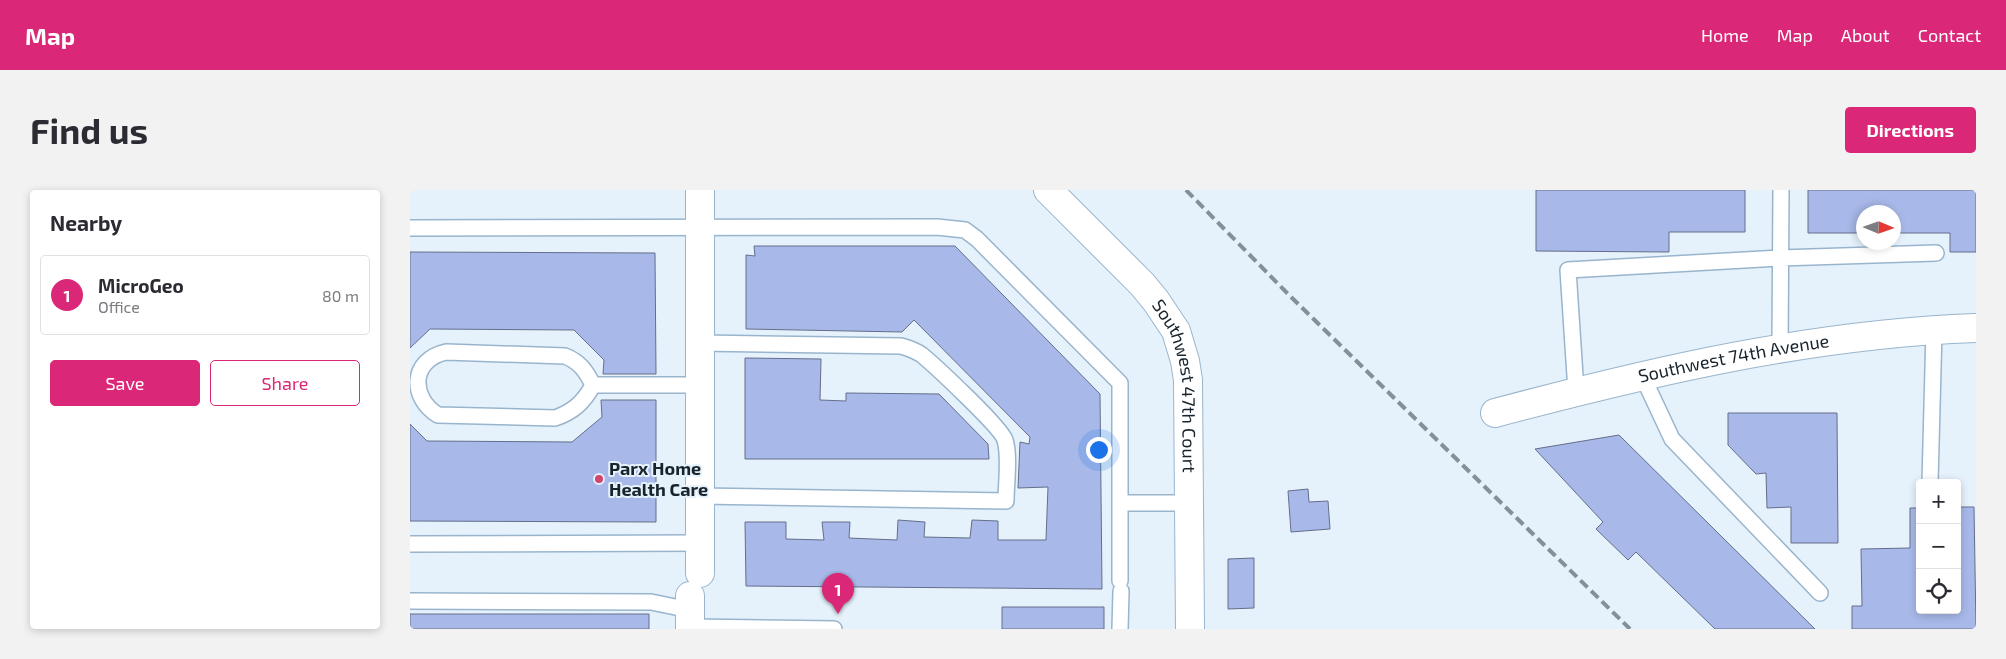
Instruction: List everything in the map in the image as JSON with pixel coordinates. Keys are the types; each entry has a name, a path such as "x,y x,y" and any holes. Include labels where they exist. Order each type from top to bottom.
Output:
{"street":[{"path":"692,607 700,543 700,190"},
{"name":"Southwest 47th Court","path":"1048,190 1142,284 1168,317 1176,331 1185,360 1188,380 1190,629"},
{"name":"Southwest 74th Avenue","path":"1495,413 1642,375 1780,347 1934,330 1976,328"}],"lane":[{"path":"1780,347 1781,190"},
{"path":"410,228 937,227 957,228 971,234 1120,383 1120,629"},
{"path":"1576,391 1568,270 1780,258 1936,253"},
{"path":"1930,479 1934,330"},
{"path":"700,343 901,346 908,348 920,354 937,368 1001,432 1007,449 1006,501 700,496"},
{"path":"446,352 565,356 572,359 585,370 593,385 581,403 565,414 555,418 438,416 429,411 415,396 410,384 415,373 424,363 438,354 446,352"},
{"path":"1642,375 1672,439 1820,592"},
{"path":"593,385 700,385"},
{"path":"1120,503 1188,503"},
{"path":"410,544 700,543"},
{"path":"410,602 651,602 834,629"}],"building":[{"path":"1536,190 1745,190 1745,232 1669,232 1669,252 1536,251"},
{"path":"1808,190 1976,190 1976,252 1950,252 1950,233 1901,233 1901,205 1856,205 1856,233 1808,233"},
{"path":"754,246 955,246 1100,394 1102,589 746,586 745,522 786,522 786,539 824,540 822,522 850,522 849,538 897,540 898,520 925,522 924,537 970,538 972,520 998,521 998,540 1046,540 1048,487 1018,488 1020,442 1029,444 1030,437 914,320 902,332 746,329 746,255 755,256"},
{"path":"410,252 655,253 656,374 603,374 604,360 574,330 430,329 410,348"},
{"path":"745,358 821,359 820,400 846,401 846,393 939,394 988,444 989,459 745,459"},
{"path":"601,400 656,400 656,522 410,521 410,424 427,441 572,442 602,417"},
{"path":"1728,413 1837,413 1838,543 1791,543 1791,507 1767,508 1766,473 1756,474 1728,445"},
{"path":"1619,435 1815,629 1715,629 1636,552 1628,560 1596,529 1603,522 1535,449"},
{"path":"1308,489 1309,502 1328,501 1330,529 1291,532 1288,491"},
{"path":"1961,507 1974,507 1976,629 1852,629 1852,606 1862,606 1861,549 1910,548 1910,508 1916,508 1916,614 1961,614"},
{"path":"1254,558 1254,608 1228,609 1228,559"},
{"path":"1002,607 1104,607 1104,629 1002,629"},
{"path":"410,614 649,614 649,629 410,629"}],"railway":[{"path":"1186,190 1290,296 1630,629"}],"place":[{"name":"Parx Home Health Care","path":"599,479"},
{"name":"MicroGeo","path":"838,614"}]}
